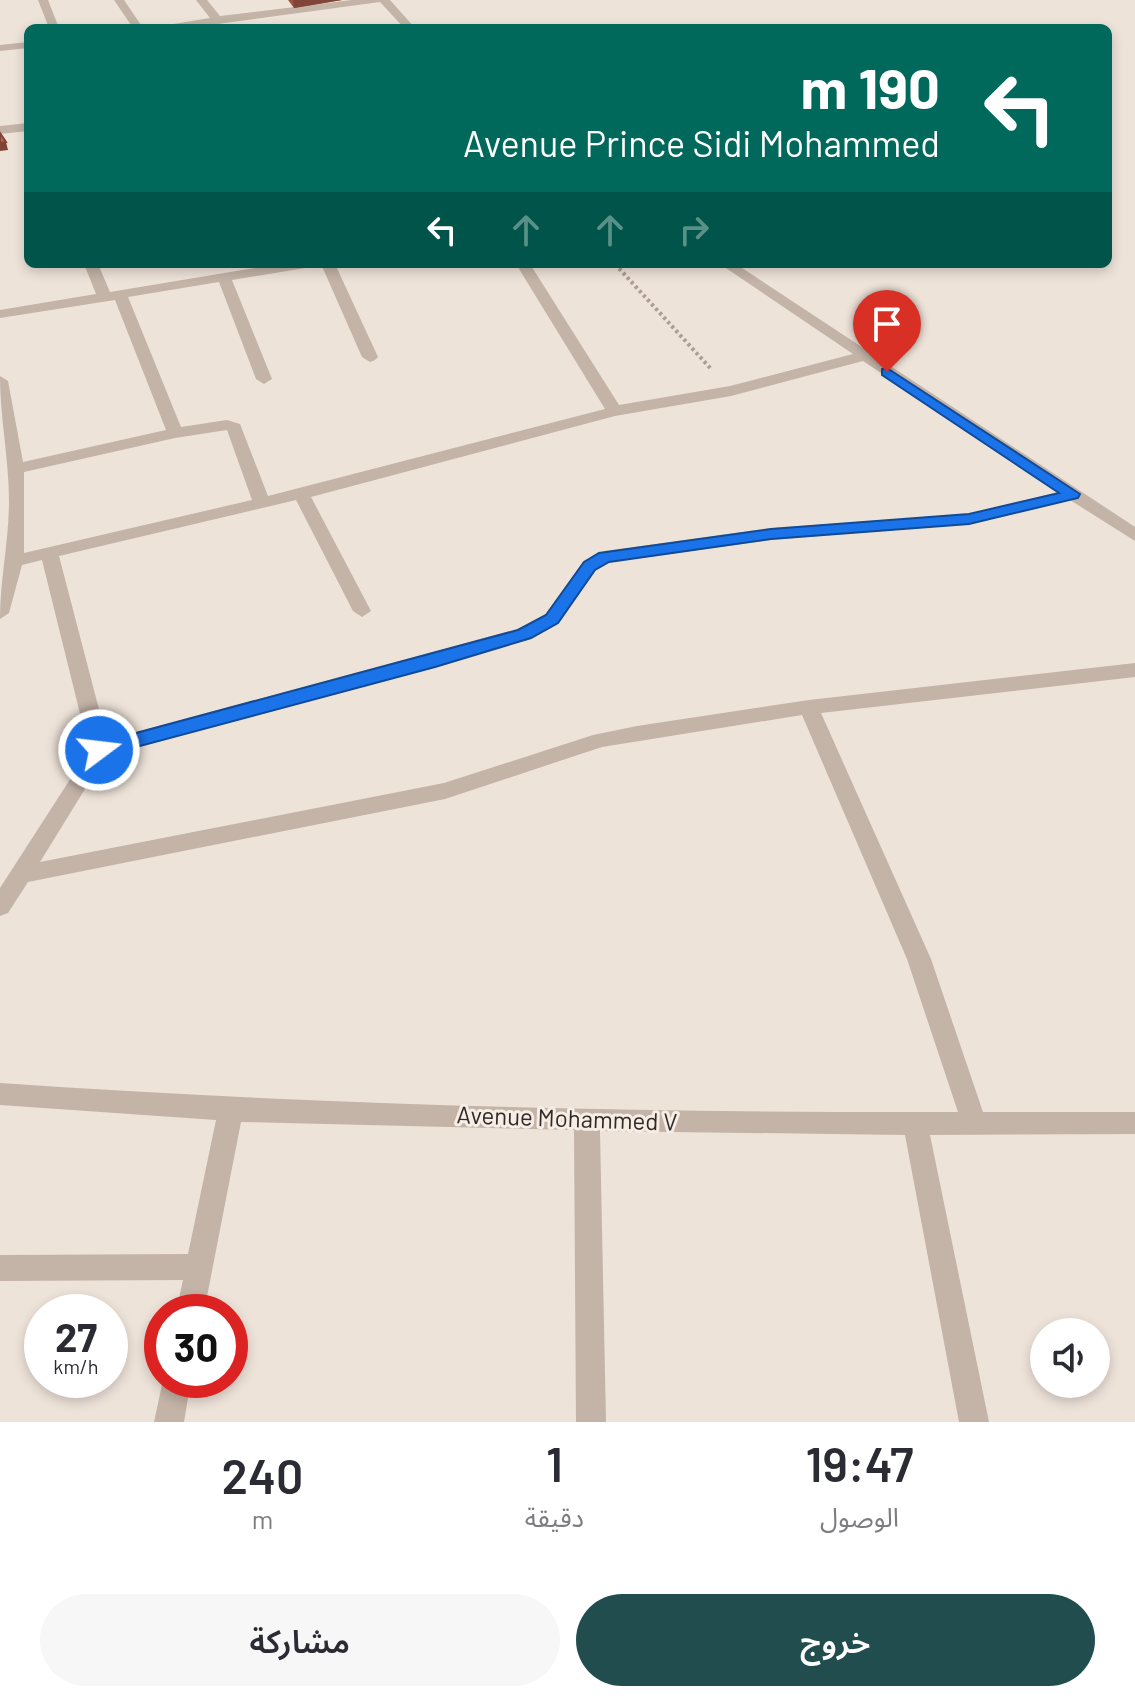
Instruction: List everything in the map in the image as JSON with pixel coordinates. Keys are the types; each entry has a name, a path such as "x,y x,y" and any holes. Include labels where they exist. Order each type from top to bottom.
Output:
{"street":[{"path":"43,0 52,24"},
{"path":"119,0 135,24"},
{"path":"201,0 218,21"},
{"path":"279,0 289,12"},
{"path":"191,24 377,0"},
{"path":"384,0 406,24"},
{"path":"0,48 24,45"},
{"path":"0,130 24,127"},
{"path":"94,268 113,296 175,433"},
{"path":"207,268 218,279 264,379"},
{"path":"0,314 280,268"},
{"path":"330,268 370,357"},
{"path":"525,268 614,411"},
{"path":"733,268 1135,535"},
{"path":"14,561 301,494 614,411 731,391 864,356"},
{"path":"0,381 16,469 18,516 14,561 0,613"},
{"path":"16,469 175,433 227,425 234,427 262,503"},
{"path":"301,494 362,611"},
{"path":"0,907 99,750 435,661 524,634 552,619 589,566 605,557 771,534 969,519 1072,494"},
{"path":"49,554 99,750"},
{"path":"22,874 445,791 600,740 809,707 1135,670"},
{"path":"809,707 919,959 974,1123"},
{"name":"Avenue Mohammed V","path":"0,1094 231,1110 783,1124 1135,1123"},
{"path":"194,1294 231,1110"},
{"path":"587,1119 591,1422"},
{"path":"915,1122 974,1422"},
{"path":"0,1268 199,1267"},
{"path":"169,1422 174,1398"}],"path":[{"path":"619,268 731,391"}],"route":[{"path":"99,750 435,661 524,634 552,619 589,566 605,557 771,534 969,519 1072,494 887,372"}]}
